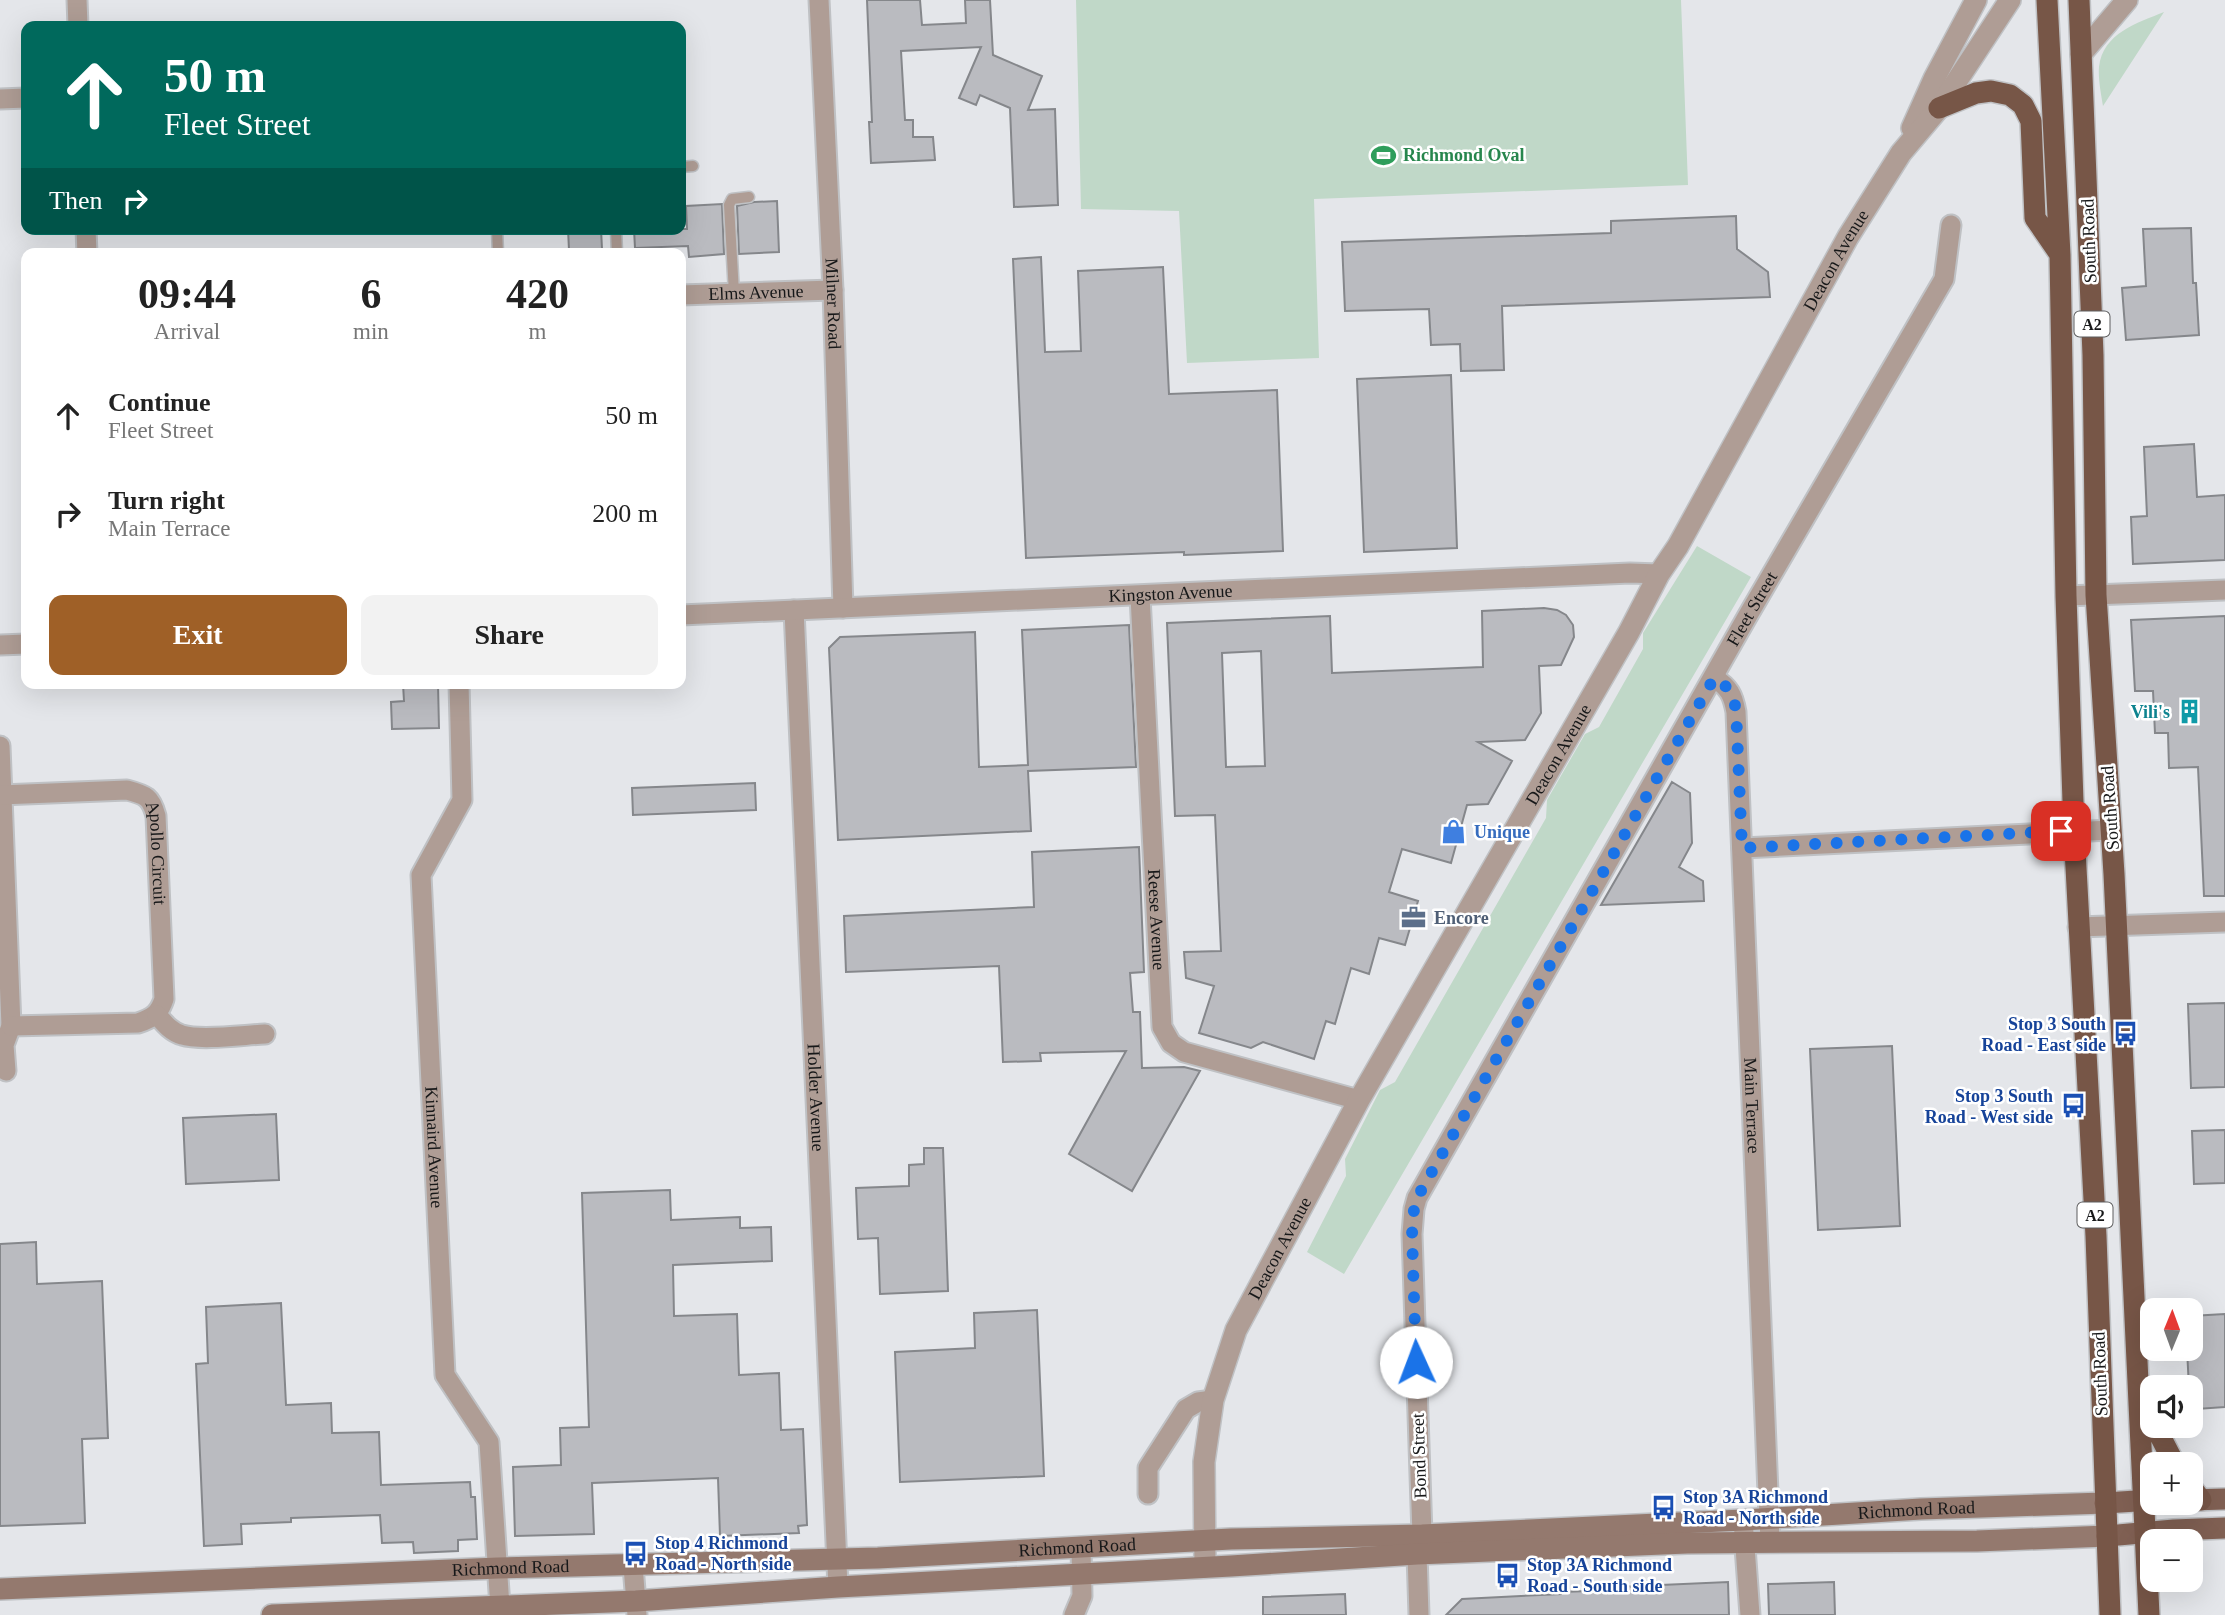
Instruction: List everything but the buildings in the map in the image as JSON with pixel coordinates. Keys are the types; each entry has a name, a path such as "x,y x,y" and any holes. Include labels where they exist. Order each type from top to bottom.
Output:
{"highway":[{"name":"South Road","path":"2079,0 2093,355 2096,595 2111,830 2138,1394 2143,1452"},
{"name":"South Road","path":"2049,5 2060,255 2066,596 2074,831 2096,1236 2110,1615"},
{"path":"1939,108 1976,93 1991,91 2010,95 2028,111 2031,121 2035,218 2060,255"},
{"path":"2138,1394 2140,1398"},
{"name":"South Road","path":"2148,1592 2149,1615"}],"main road":[{"path":"2203,1496 2225,1499"},
{"name":"Richmond Road","path":"273,1615 500,1607 637,1608 838,1587 1205,1567 1420,1545 1769,1518 1921,1509 2070,1506 2140,1501"},
{"name":"Richmond Road","path":"2203,1529 2225,1528"},
{"name":"Richmond Road","path":"0,1589 498,1568 837,1559 1205,1540 1420,1545 1977,1541 2140,1532"}],"street":[{"path":"77,0 78,21"},
{"name":"Milner Road","path":"819,0 843,608"},
{"name":"Deacon Avenue","path":"1901,153 1934,79 1976,0"},
{"name":"Deacon Avenue","path":"1205,1567 1204,1462 1213,1400 1236,1330 1359,1100 1622,644 1659,574 1678,547 1848,237 1901,153 1939,108 2010,0"},
{"path":"2081,54 2127,0"},
{"path":"0,99 21,98"},
{"name":"Fleet Street","path":"1414,1209 1417,1198 1747,617 1944,279 1951,225"},
{"name":"Elms Avenue","path":"686,295 832,290"},
{"name":"Kingston Avenue","path":"686,615 1630,573 1659,574"},
{"path":"2066,596 2225,590"},
{"name":"Reese Avenue","path":"1140,596 1162,1027 1171,1043 1184,1052 1359,1100"},
{"name":"Holder Avenue","path":"793,610 838,1587"},
{"path":"0,645 21,644"},
{"name":"Main Terrace","path":"1714,678 1726,685 1736,709 1770,1542"},
{"name":"Kinnaird Avenue","path":"459,689 463,800 421,875 445,1375 489,1442 500,1607"},
{"path":"0,746 11,1027 4,1045 6,1071"},
{"name":"Apollo Circuit","path":"1,794 127,790 143,794 152,803 156,816 164,999 157,1015"},
{"path":"1742,848 2111,830"},
{"path":"2078,927 2225,922"},
{"path":"11,1027 138,1023 157,1015 170,1028 183,1035 265,1034"},
{"name":"Bond Street","path":"1414,1209 1412,1234 1420,1545 1419,1615"},
{"path":"1148,1494 1149,1468 1186,1409 1198,1402 1213,1400"},
{"path":"1743,1520 1750,1615"},
{"path":"1074,1615 1082,1596 1081,1546"},
{"path":"633,1566 637,1608"}],"lane":[{"path":"686,167 693,166"},
{"path":"734,293 729,205 732,200 749,197"}],"green space":[{"name":"Richmond Oval","path":"1076,0 1681,0 1688,185 1314,199 1319,358 1187,363 1179,211 1081,209"},
{"path":"2164,12 2103,106 2099,67 2107,46 2123,31"},
{"path":"1697,546 1751,577 1344,1274 1307,1252 1346,1176 1345,1159 1380,1090 1395,1082 1546,818 1547,800 1585,734 1599,727 1643,649 1643,633"}],"place":[{"name":"Richmond Oval","path":"1383,155"},
{"name":"Vili's","path":"2190,712"},
{"name":"Unique","path":"1454,832"},
{"name":"Encore","path":"1414,918"},
{"name":"Stop 3 South Road - East side","path":"2126,1034"},
{"name":"Stop 3 South Road - West side","path":"2073,1106"},
{"name":"Stop 3A Richmond Road - North side","path":"1663,1507"},
{"name":"Stop 4 Richmond Road - North side","path":"635,1553"},
{"name":"Stop 3A Richmond Road - South side","path":"1507,1575"}],"route":[{"path":"1416,1362 1412,1222 1417,1198 1714,678 1726,685 1736,709 1742,848 2061,831"}]}
